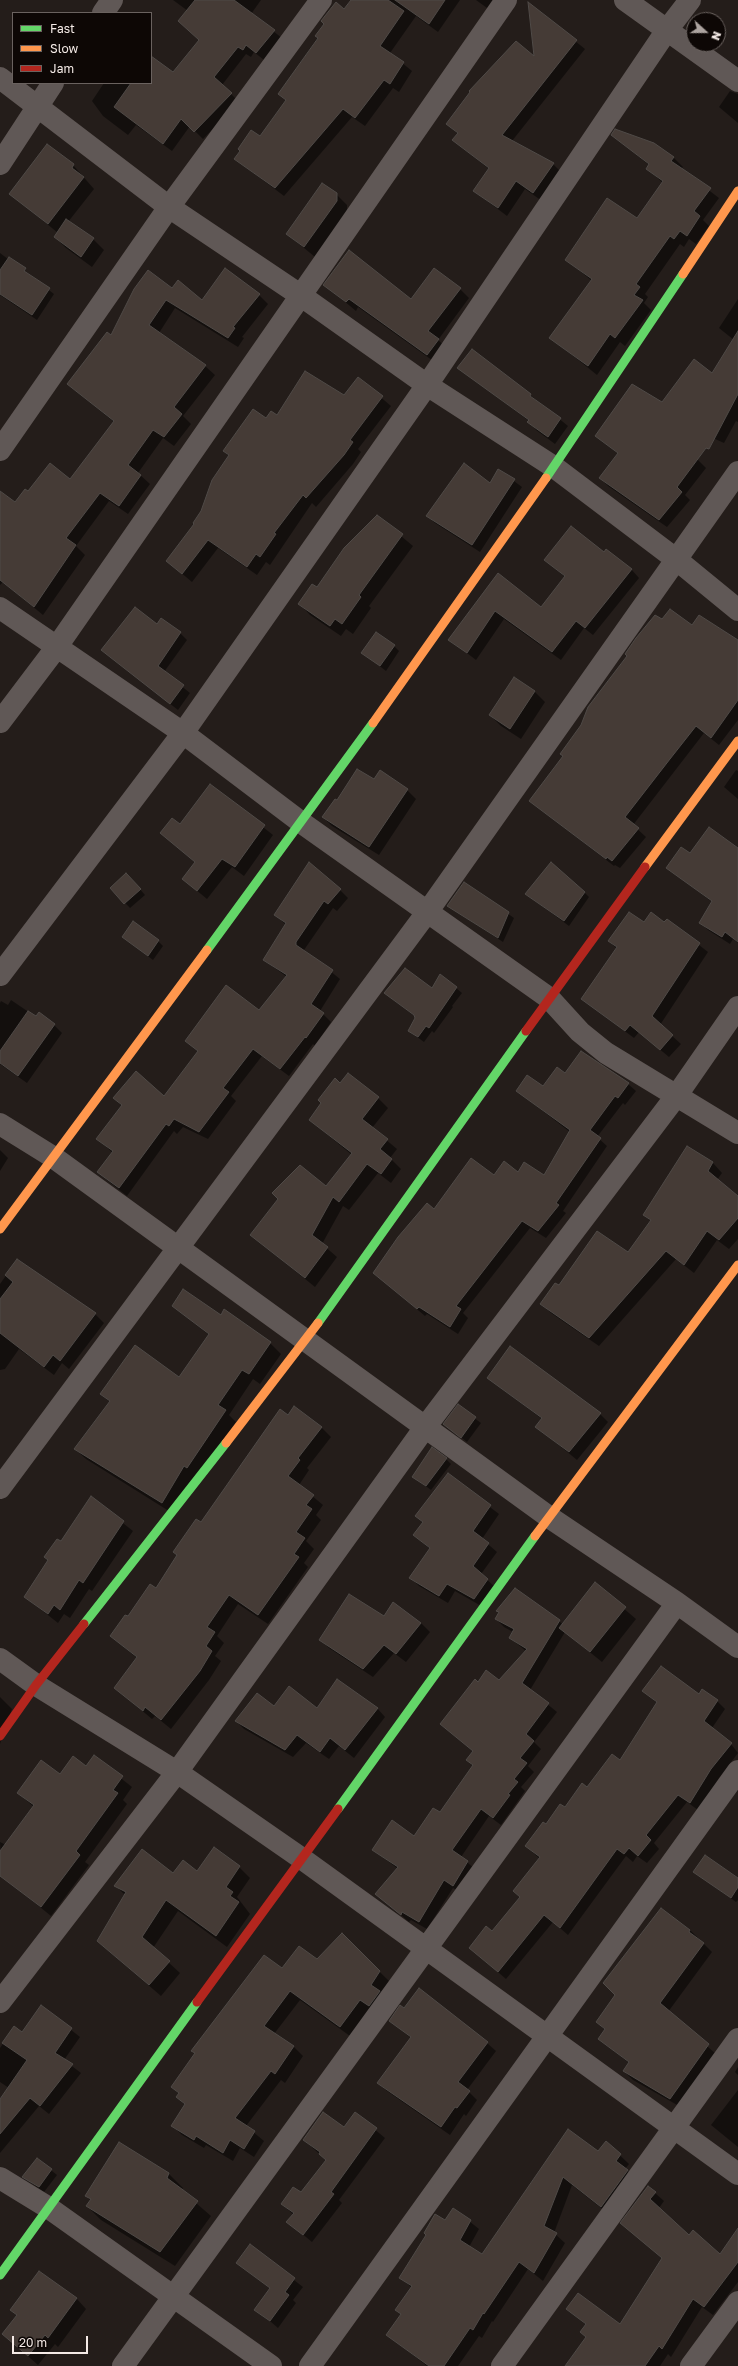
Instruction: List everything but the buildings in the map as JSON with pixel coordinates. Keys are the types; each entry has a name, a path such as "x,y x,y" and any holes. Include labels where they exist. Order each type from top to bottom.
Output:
{"street":[{"path":"104,12 112,0"},
{"path":"0,450 169,207 321,0"},
{"path":"0,722 56,648 506,0"},
{"path":"625,0 738,81"},
{"path":"0,975 183,733 428,386 667,30 690,0"},
{"path":"0,78 169,207 300,295 428,386 554,468 677,560 738,610"},
{"path":"0,164 52,84"},
{"path":"0,1229 302,823 554,468 738,191"},
{"path":"0,1488 428,911 738,472"},
{"path":"0,608 56,648 183,733 302,823 549,998 592,1043 738,1133"},
{"path":"0,1736 36,1685 307,1339 549,998 738,741"},
{"path":"0,2002 177,1772 426,1426 677,1095 738,1007"},
{"path":"0,1124 53,1157 307,1339 549,1517 677,1603 738,1647"},
{"path":"0,2275 549,1517 738,1265"},
{"path":"123,2366 427,1950 677,1603"},
{"path":"0,1659 36,1685 177,1772 301,1858 738,2174"},
{"path":"310,2366 546,2035 738,1771"},
{"path":"502,2366 738,2039"},
{"path":"0,2178 49,2208 175,2296 271,2366"},
{"path":"691,2366 738,2302"}],"traffic: fast":[{"path":"546,478 683,274"},
{"path":"207,950 373,723"},
{"path":"318,1323 526,1031"},
{"path":"84,1624 226,1443"},
{"path":"338,1809 535,1536"},
{"path":"0,2275 197,2002"}],"traffic: slow":[{"path":"683,274 738,191"},
{"path":"373,723 546,478"},
{"path":"645,867 738,741"},
{"path":"0,1229 207,950"},
{"path":"535,1536 738,1265"},
{"path":"226,1443 318,1323"}],"traffic: jam":[{"path":"526,1031 645,867"},
{"path":"0,1736 36,1685 84,1624"},
{"path":"197,2002 338,1809"}]}
